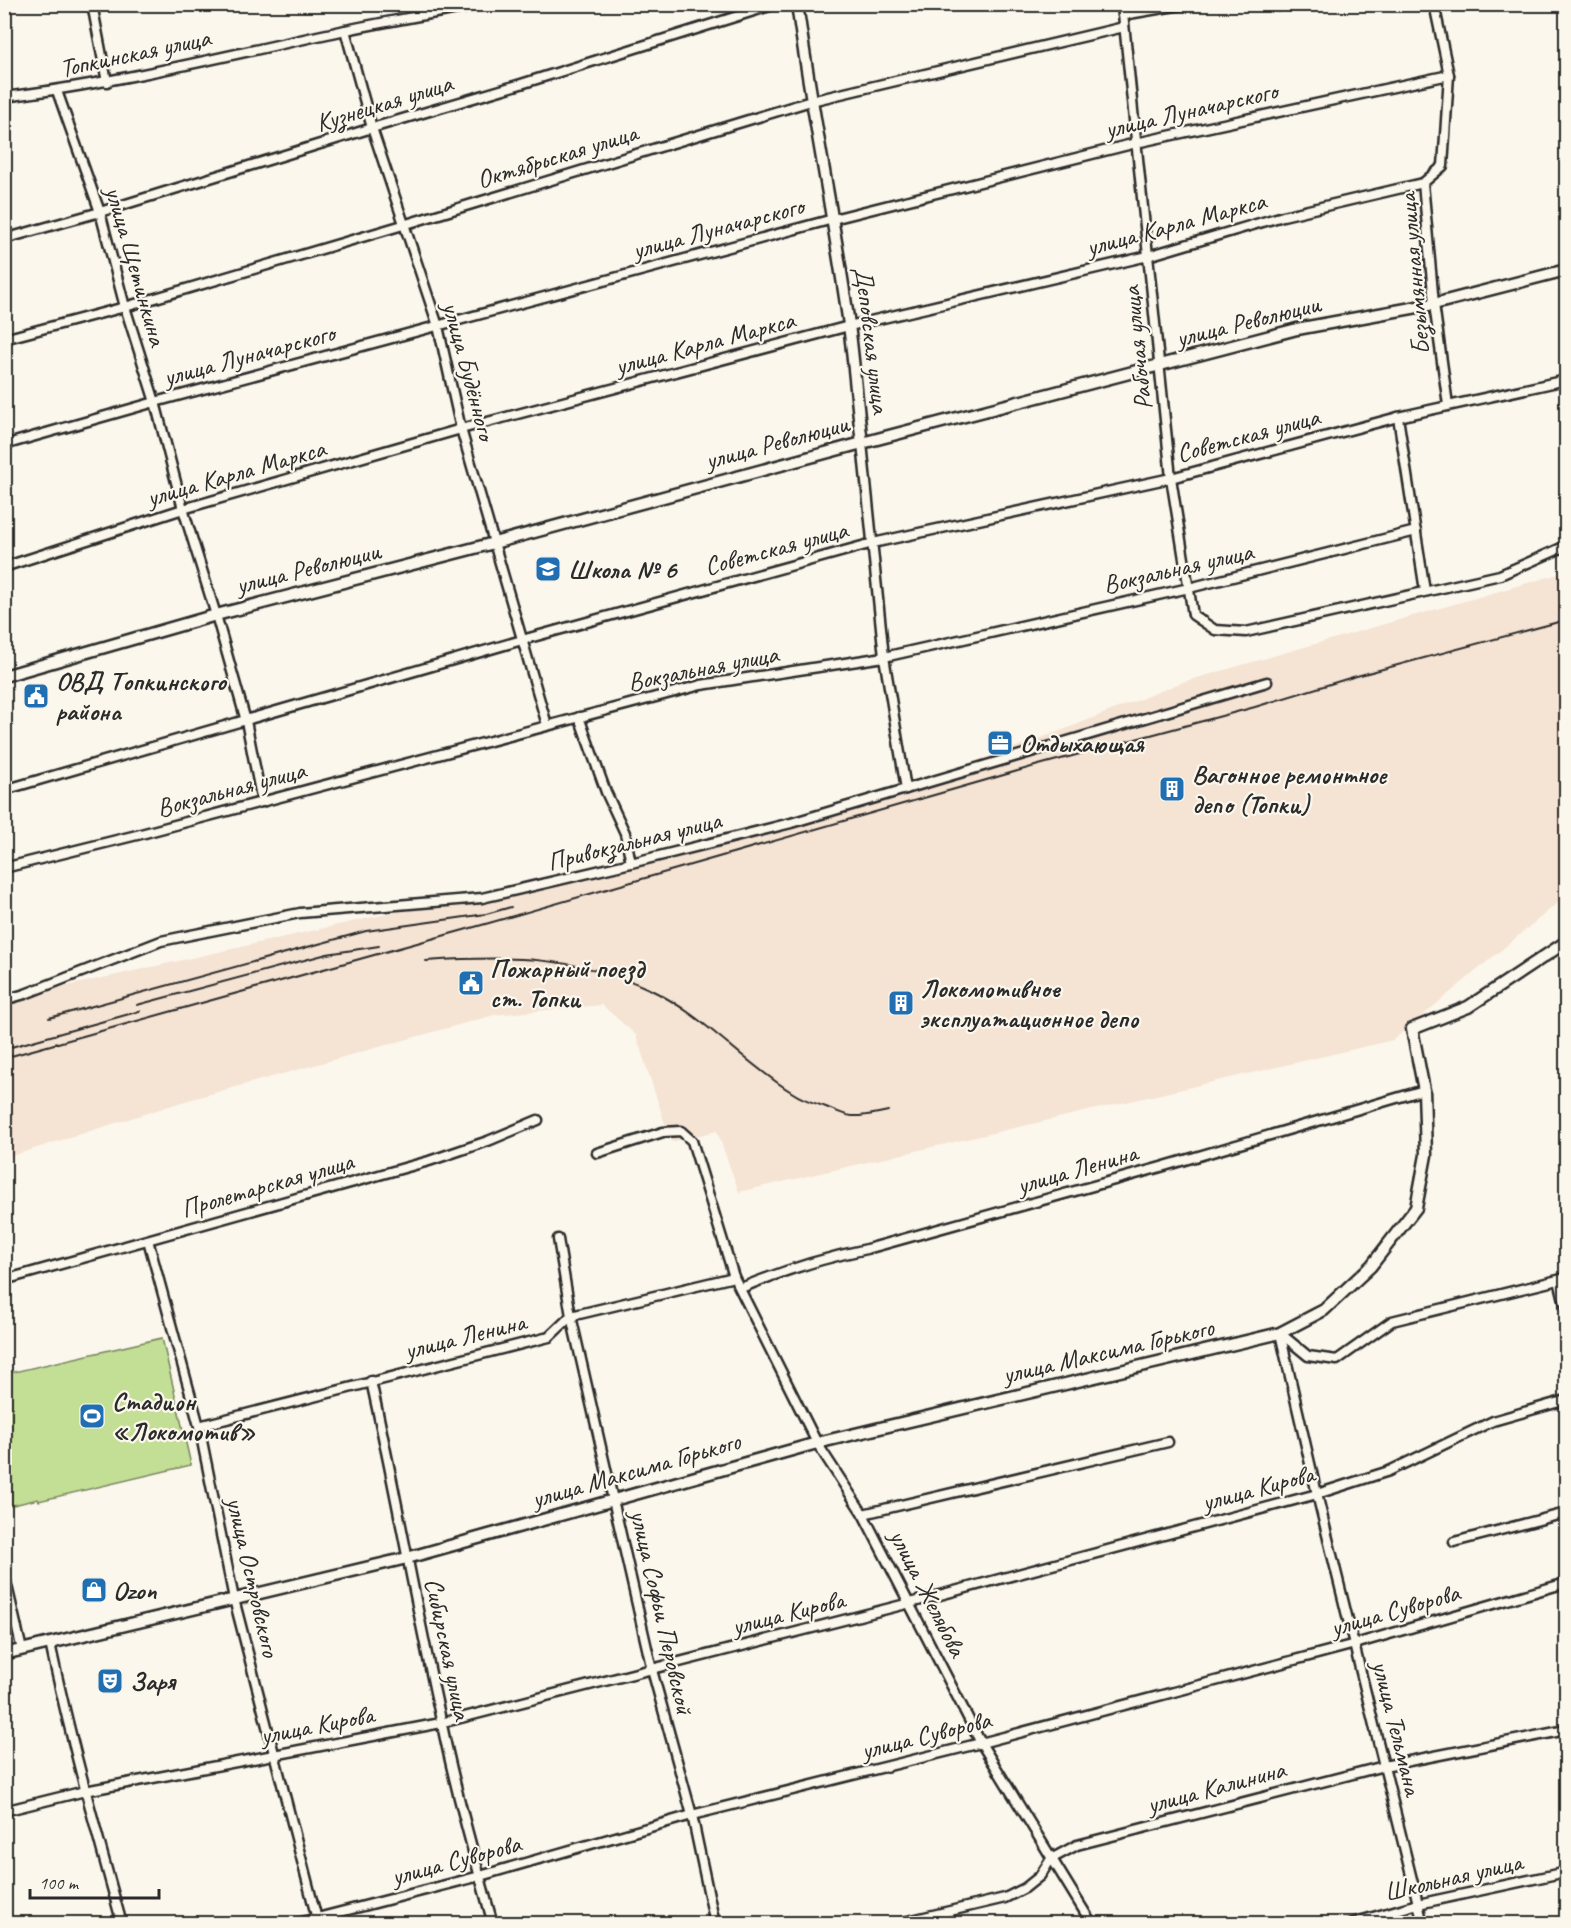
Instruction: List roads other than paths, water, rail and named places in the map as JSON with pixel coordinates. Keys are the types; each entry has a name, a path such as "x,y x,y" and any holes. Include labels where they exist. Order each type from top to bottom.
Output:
{"street":[{"path":"92,4 107,82"},
{"name":"Топкинская улица","path":"4,97 107,82 345,30 485,4"},
{"name":"Кузнецкая улица","path":"4,239 521,84 776,4"},
{"name":"Деповская улица","path":"797,4 849,326 884,657 906,789"},
{"name":"Рабочая улица","path":"1122,4 1171,478 1193,615"},
{"path":"1123,15 1187,4"},
{"path":"1266,4 1281,4"},
{"name":"Безымянная улица","path":"1434,4 1449,75 1443,166 1423,183 1434,304 1448,405"},
{"name":"Октябрьская улица","path":"4,339 403,225 811,101 1124,27"},
{"name":"улица Будённого","path":"345,30 372,128 438,326 461,429 547,725"},
{"name":"улица Луначарского","path":"4,445 833,219 1136,143 1449,75"},
{"name":"улица Щетинкина","path":"57,91 100,212 125,306 155,402 183,509 246,721 262,802"},
{"name":"улица Карла Маркса","path":"4,567 183,509 461,429 849,326 1148,256 1283,216 1423,183"},
{"name":"улица Революции","path":"4,676 216,615 1297,329 1434,304 1566,270"},
{"name":"Советская улица","path":"4,790 522,640 873,543 1171,478 1398,417 1566,380"},
{"path":"1398,417 1425,591"},
{"name":"Вокзальная улица","path":"4,868 701,685 884,657 1189,588 1416,531"},
{"name":"Вокзальная улица","path":"1193,615 1215,630 1246,632 1500,574 1566,546"},
{"name":"Привокзальная улица","path":"4,1000 161,941 300,913 482,898 791,823 1267,682"},
{"path":"579,717 606,792 626,833 631,863"},
{"name":"улица Максима Горького","path":"4,1654 407,1557 816,1443 1280,1333 1324,1310 1332,1303 1371,1266 1416,1208 1426,1155 1424,1090 1412,1029 1468,1007 1566,942"},
{"name":"улица Ленина","path":"741,1287 805,1264 867,1249 1161,1167 1424,1090"},
{"name":"Пролетарская улица","path":"4,1280 429,1161 488,1141 538,1120"},
{"name":"улица Желябова","path":"597,1153 663,1132 681,1131 692,1141 734,1277 741,1287 816,1443 863,1515 981,1743 1092,1923"},
{"name":"улица Софьи Перовской","path":"558,1239 571,1316 652,1670 692,1815 715,1923"},
{"name":"улица Островского","path":"148,1240 199,1425 234,1599 318,1921"},
{"path":"571,1316 734,1277"},
{"path":"1280,1333 1308,1356 1336,1360 1392,1321 1563,1279 1566,1308"},
{"name":"улица Ленина","path":"199,1425 549,1337 571,1316"},
{"name":"улица Тельмана","path":"1280,1333 1317,1494 1423,1923"},
{"name":"Сибирская улица","path":"371,1381 398,1501 407,1557 441,1723 493,1923"},
{"name":"улица Кирова","path":"4,1811 85,1791 441,1723 910,1603 1317,1494 1389,1470 1493,1421 1566,1400"},
{"path":"863,1515 1168,1442"},
{"path":"1454,1542 1566,1513"},
{"path":"4,1573 22,1650"},
{"name":"улица Суворова","path":"294,1923 318,1921 692,1815 981,1743 1355,1644 1566,1583"},
{"path":"50,1643 85,1791 123,1923"},
{"name":"улица Калинина","path":"895,1923 1005,1898 1025,1888 1040,1876 1051,1859 1077,1845 1384,1766 1566,1730"},
{"name":"Школьная улица","path":"1349,1923 1418,1904 1566,1872"}],"railway":[{"path":"4,1058 489,923 1035,766 1566,620"},
{"path":"49,1018 366,931 486,914 511,907"},
{"path":"137,1005 327,954 379,946"},
{"path":"426,961 484,958 540,960 567,964 622,978 669,999 687,1011 774,1081 801,1098 852,1116 888,1111"},
{"path":"4,1049 140,1011"}],"place":[{"name":"Школа № 6","path":"548,569"},
{"name":"ОВД Топкинского района","path":"36,696"},
{"name":"Отдыхающая","path":"1000,743"},
{"name":"Вагонное ремонтное депо (Топки)","path":"1172,789"},
{"name":"Пожарный поезд ст. Топки","path":"471,983"},
{"name":"Локомотивное эксплуатационное депо","path":"901,1003"},
{"name":"Стадион «Локомотив»","path":"92,1416"},
{"name":"Ozon","path":"94,1590"},
{"name":"Заря","path":"110,1681"}]}
